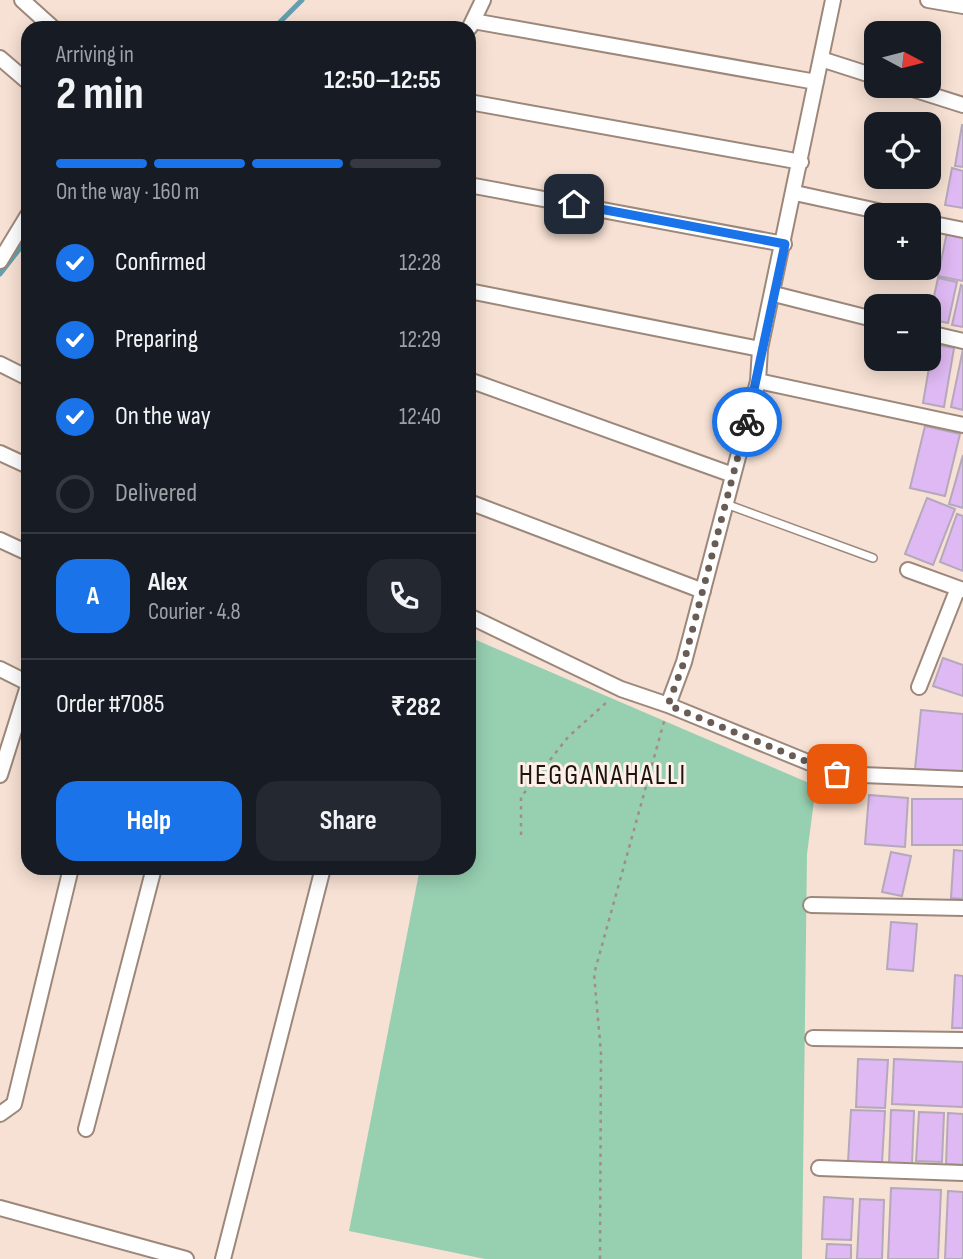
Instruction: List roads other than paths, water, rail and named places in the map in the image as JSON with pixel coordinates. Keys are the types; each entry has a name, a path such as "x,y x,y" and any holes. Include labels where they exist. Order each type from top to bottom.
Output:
{"street":[{"path":"22,0 44,21"},
{"path":"473,21 482,0"},
{"path":"668,705 684,662 758,381 760,349 785,244 833,0"},
{"path":"928,0 963,6"},
{"path":"476,26 816,82"},
{"path":"0,58 21,76"},
{"path":"821,59 864,73"},
{"path":"941,98 963,105"},
{"path":"476,103 801,162"},
{"path":"476,186 785,244"},
{"path":"795,193 864,208"},
{"path":"941,225 963,230"},
{"path":"0,261 21,226"},
{"path":"476,292 760,349"},
{"path":"774,294 864,317"},
{"path":"941,335 963,341"},
{"path":"0,364 21,374"},
{"path":"758,381 963,425"},
{"path":"476,383 733,475"},
{"path":"0,453 21,464"},
{"path":"476,505 703,591"},
{"path":"0,540 21,550"},
{"path":"908,570 961,589 919,687"},
{"path":"476,619 621,689 668,705 837,774 963,779"},
{"path":"0,669 21,680"},
{"path":"1,766 21,705"},
{"path":"0,1114 14,1104 69,875"},
{"path":"86,1129 152,875"},
{"path":"223,1259 321,875"},
{"path":"811,905 963,908"},
{"path":"813,1038 963,1040"},
{"path":"819,1168 963,1173"},
{"path":"0,1208 186,1259"}],"lane":[{"path":"726,503 873,558"}],"waterway":[{"path":"281,21 302,0"},
{"path":"0,274 21,247"}],"district":[{"name":"HEGGANAHALLI","path":"603,774"}]}
